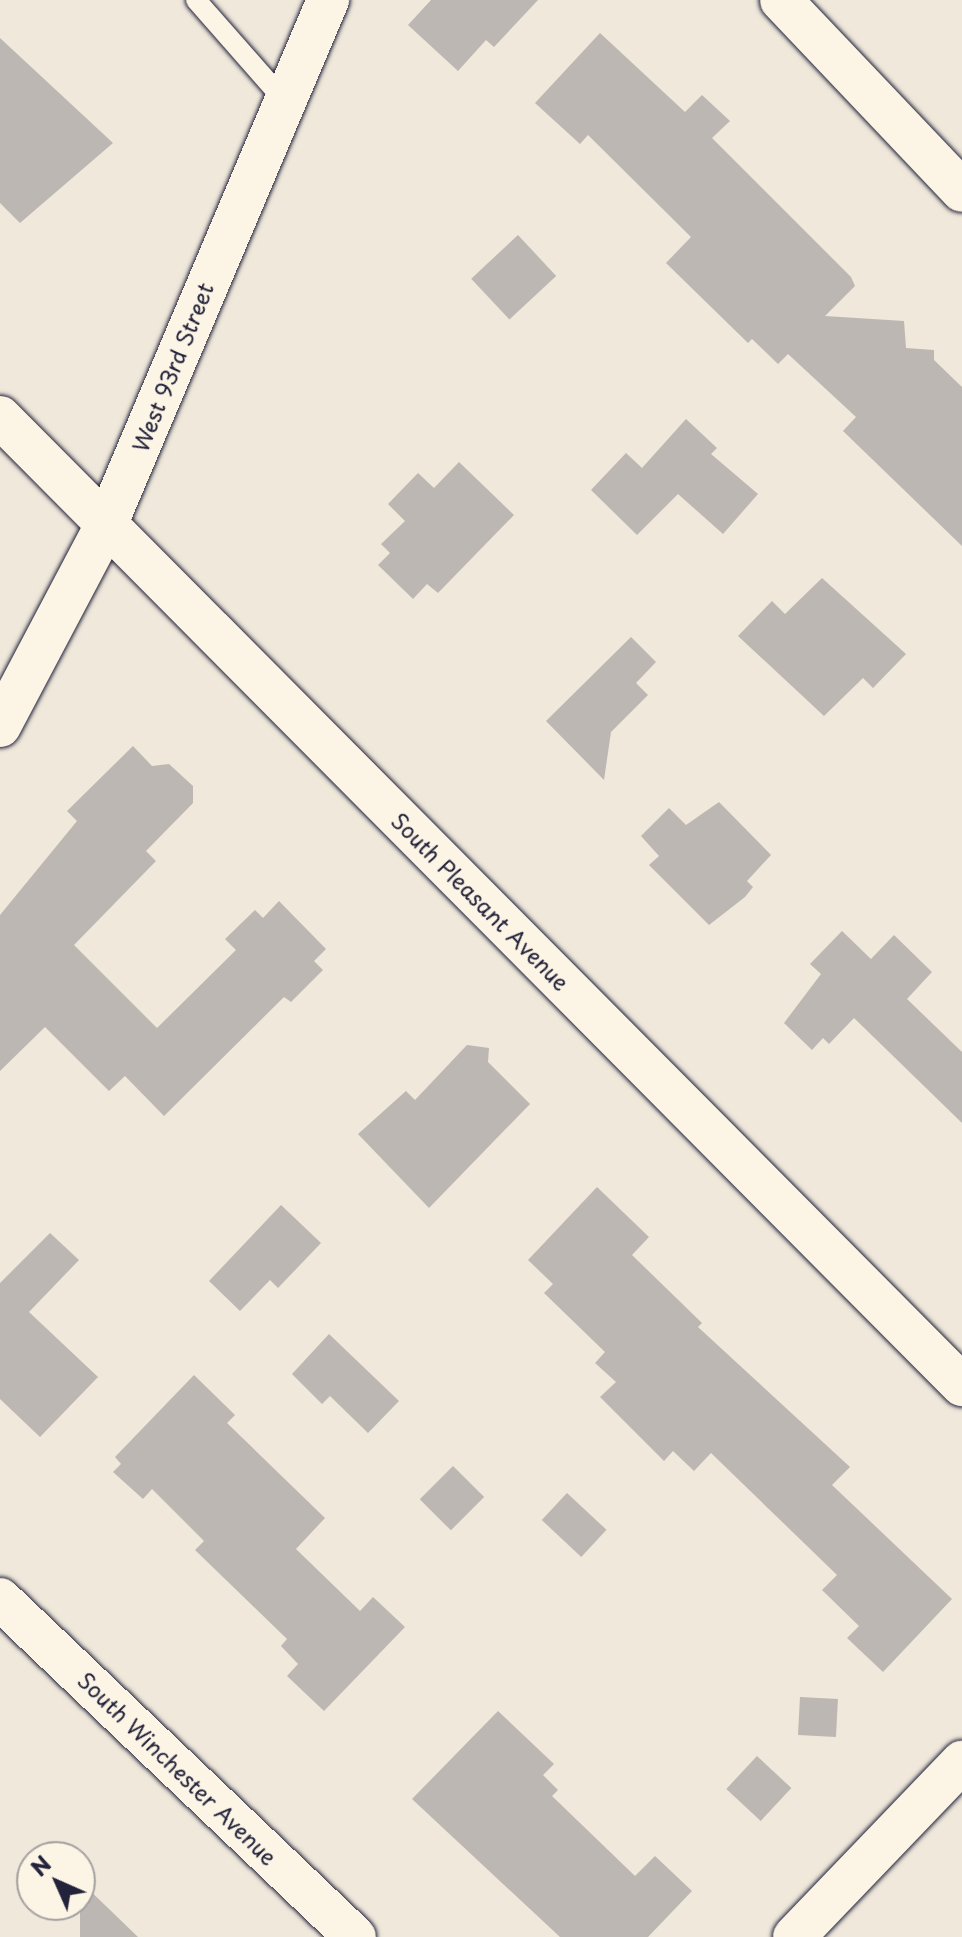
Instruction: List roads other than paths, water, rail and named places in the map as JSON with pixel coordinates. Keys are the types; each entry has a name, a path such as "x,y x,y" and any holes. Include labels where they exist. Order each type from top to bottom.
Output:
{"street":[{"name":"West 93rd Street","path":"0,726 107,523 282,98 328,0"},
{"path":"781,0 962,191"},
{"name":"South Pleasant Avenue","path":"0,417 962,1385"},
{"name":"South Winchester Avenue","path":"0,1599 355,1937"},
{"path":"794,1937 962,1762"}],"lane":[{"path":"196,0 282,98"}]}
